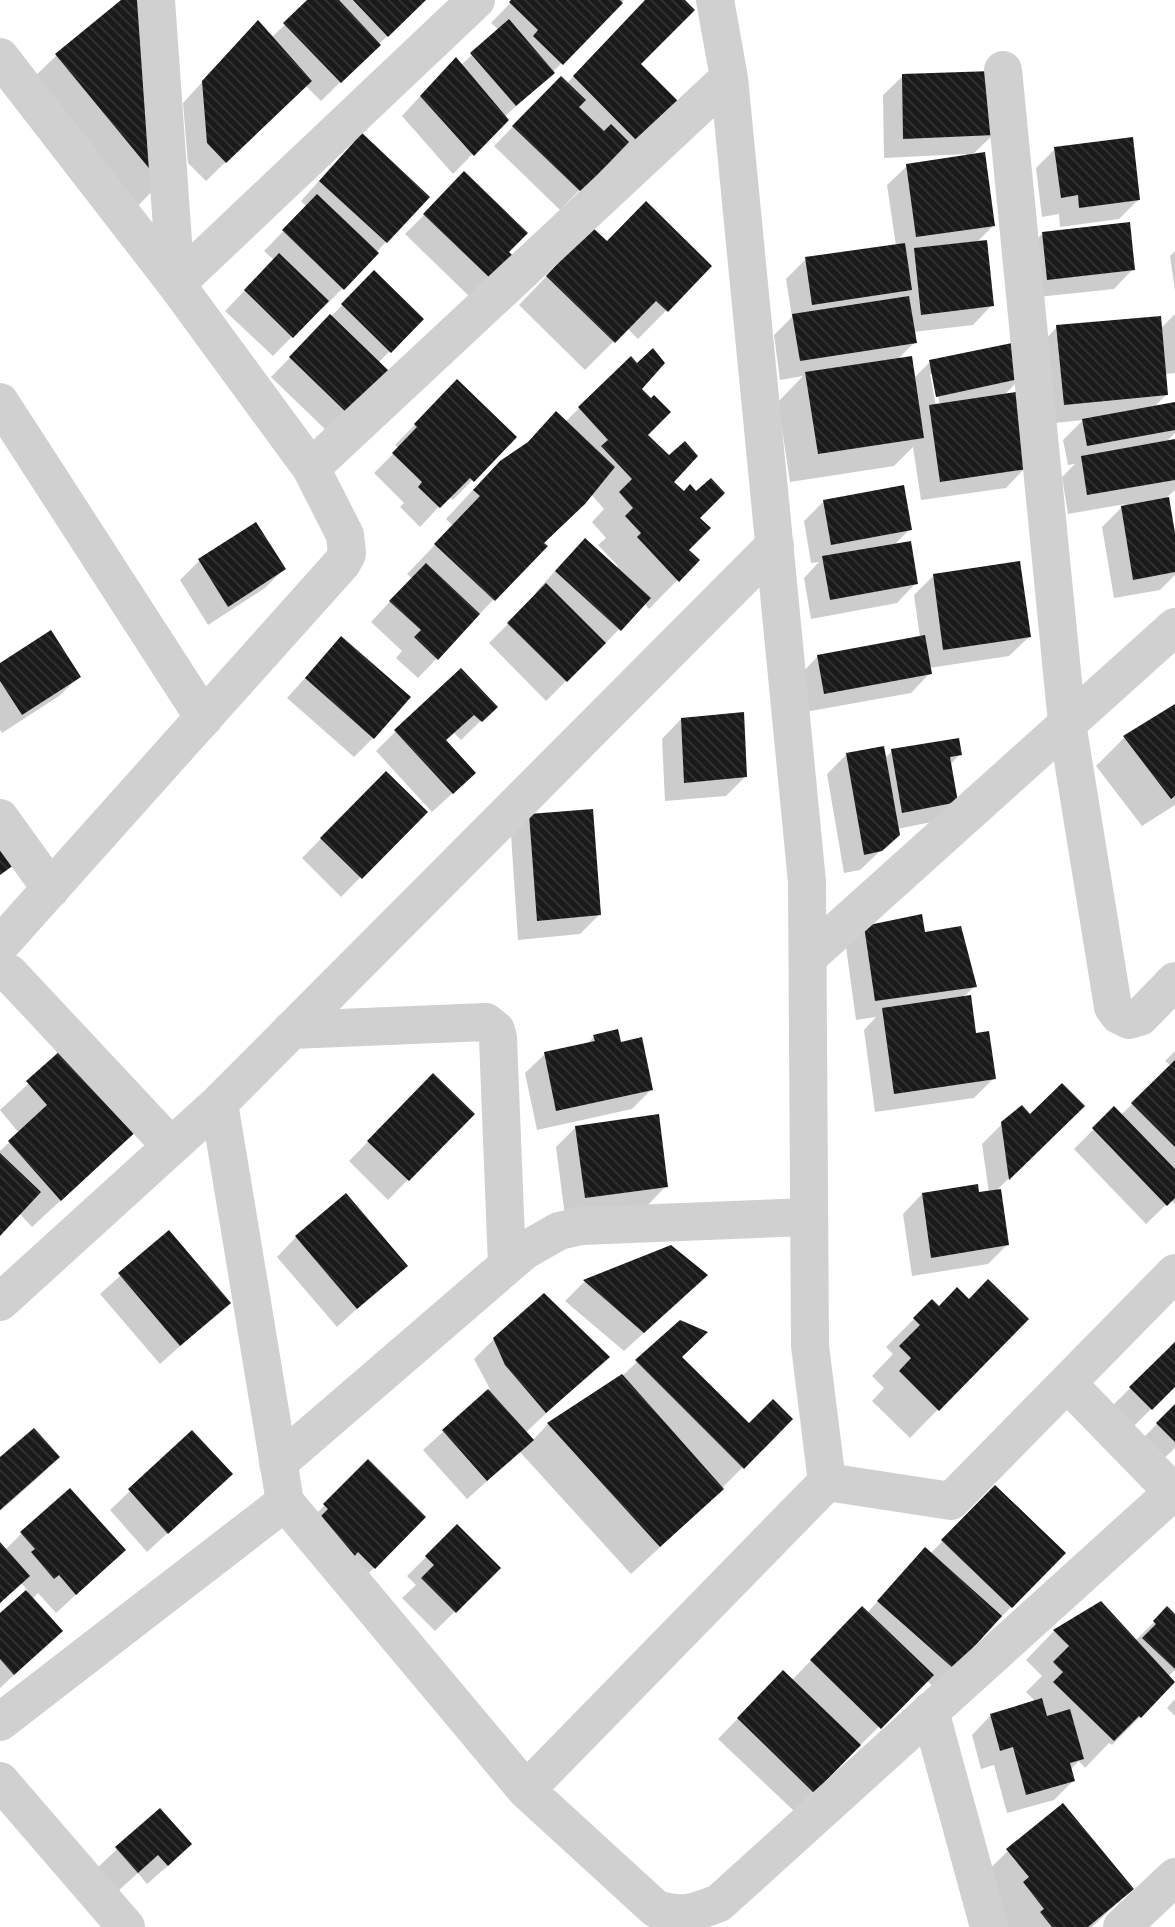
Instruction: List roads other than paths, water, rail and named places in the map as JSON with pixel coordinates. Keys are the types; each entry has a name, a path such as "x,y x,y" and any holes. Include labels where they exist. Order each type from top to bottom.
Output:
{"street":[{"path":"156,0 176,284"},
{"path":"176,284 476,0"},
{"path":"715,0 729,78 807,882 810,1346 827,1482"},
{"path":"0,57 176,284 311,468 345,535 347,554 342,563 0,945"},
{"path":"1003,69 1067,723 1113,1007 1119,1015 1129,1020 1140,1017 1175,981"},
{"path":"311,468 729,78"},
{"path":"0,402 204,718"},
{"path":"0,1302 219,1103 775,545"},
{"path":"808,957 1175,627"},
{"path":"0,818 51,889"},
{"path":"0,970 9,973 171,1146"},
{"path":"291,1030 486,1023 492,1026 498,1038 507,1265"},
{"path":"219,1103 285,1502 526,1790 656,1909 677,1915 699,1911 719,1903 1174,1493 1068,1383"},
{"path":"278,1463 507,1265 541,1239 581,1226 809,1217"},
{"path":"827,1482 951,1501 1175,1273"},
{"path":"526,1790 827,1482"},
{"path":"0,1722 285,1502"},
{"path":"930,1712 989,1927"},
{"path":"0,1780 127,1927"},
{"path":"1134,1923 1175,1877"}]}
